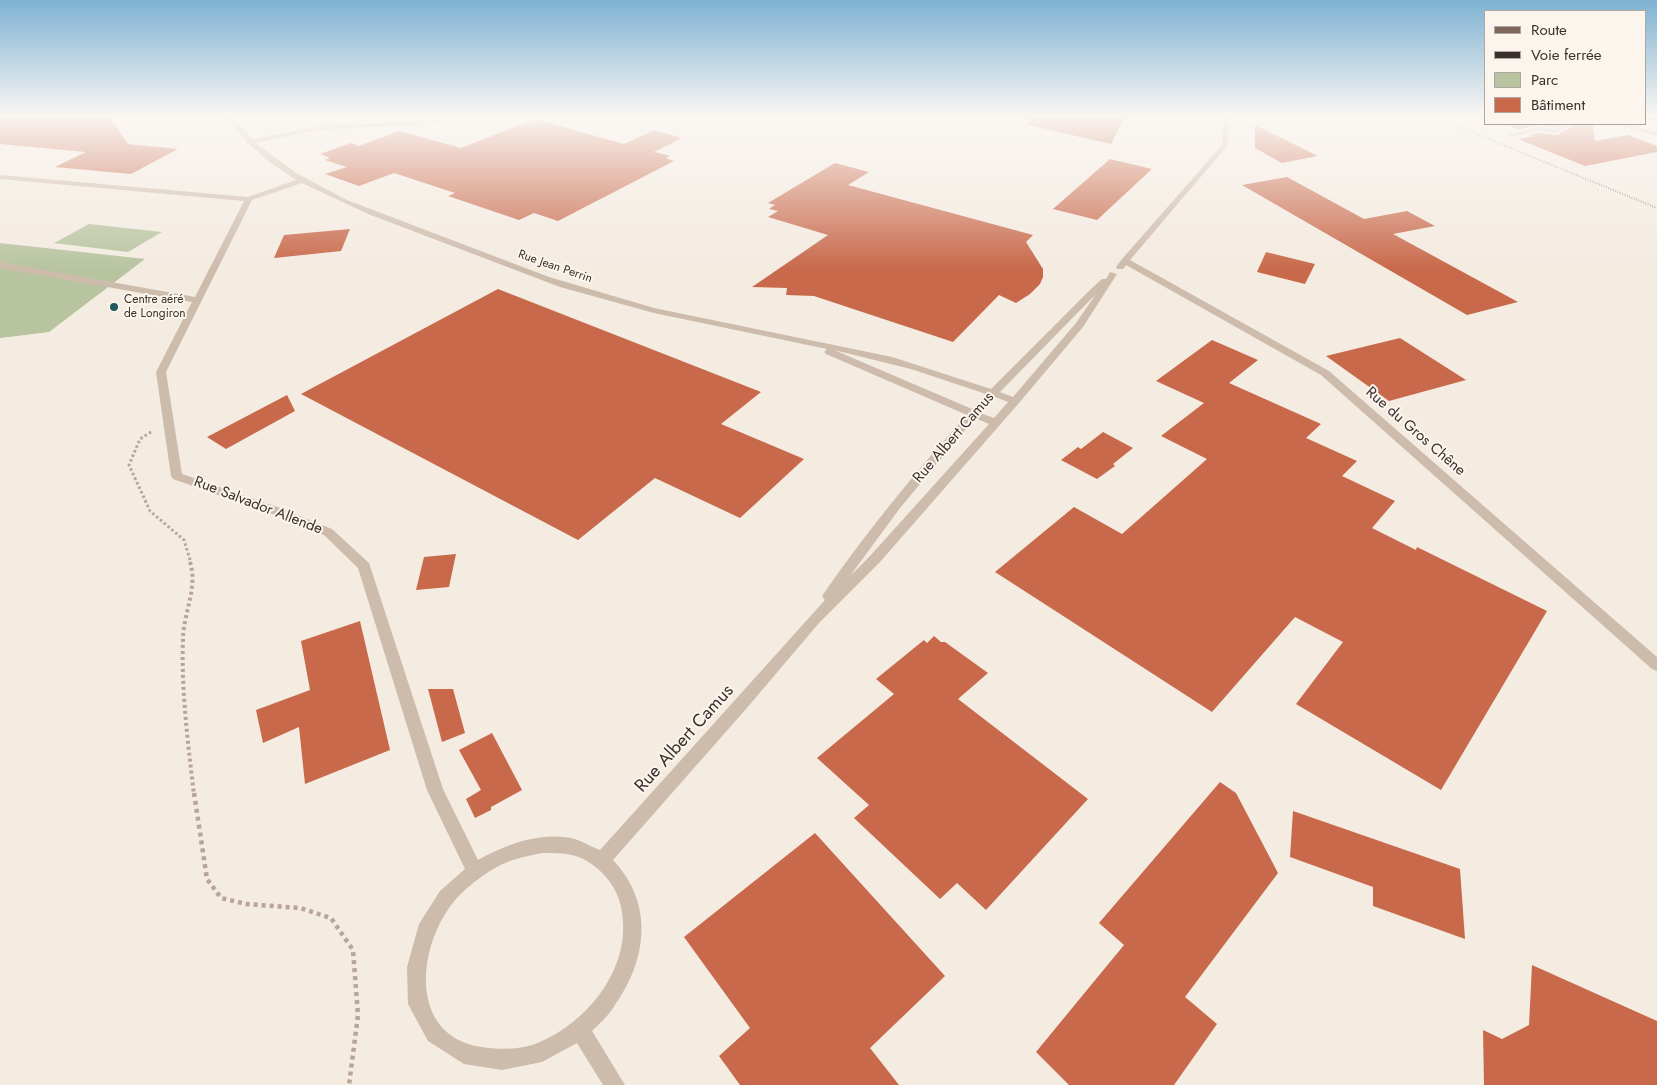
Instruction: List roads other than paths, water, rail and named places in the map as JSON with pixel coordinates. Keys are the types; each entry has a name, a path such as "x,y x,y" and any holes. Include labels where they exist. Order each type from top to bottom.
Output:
{"street":[{"path":"283,168 302,180"},
{"name":"Rue Albert Camus","path":"814,619 857,555 972,414 1062,321 1113,274 1205,168"},
{"path":"0,177 249,199 302,180"},
{"name":"Rue Jean Perrin","path":"302,180 341,201 563,285 631,304 810,344 837,347 905,365 993,392 1015,401"},
{"name":"Rue Salvador Allende","path":"249,199 161,372 177,476 276,511 328,532 364,566 435,790 475,870"},
{"name":"Rue du Gros Chêne","path":"1125,261 1325,373 1657,665"},
{"path":"0,265 198,300"},
{"name":"Rue Albert Camus","path":"602,860 814,619 875,559 1015,401 1080,325 1113,274"},
{"name":"Rue Jean Perrin","path":"810,344 995,423"},
{"path":"542,845 574,847 602,860 620,880 631,906 633,937 625,970 606,1002 580,1030 542,1052 502,1060 464,1054 435,1034 418,1004 416,968 426,930 446,897 475,870 508,853 542,845"},
{"path":"580,1030 615,1085"}],"railway":[{"path":"1559,168 1657,208"}],"place":[{"name":"Centre aéré de Longiron","path":"114,307"}]}
